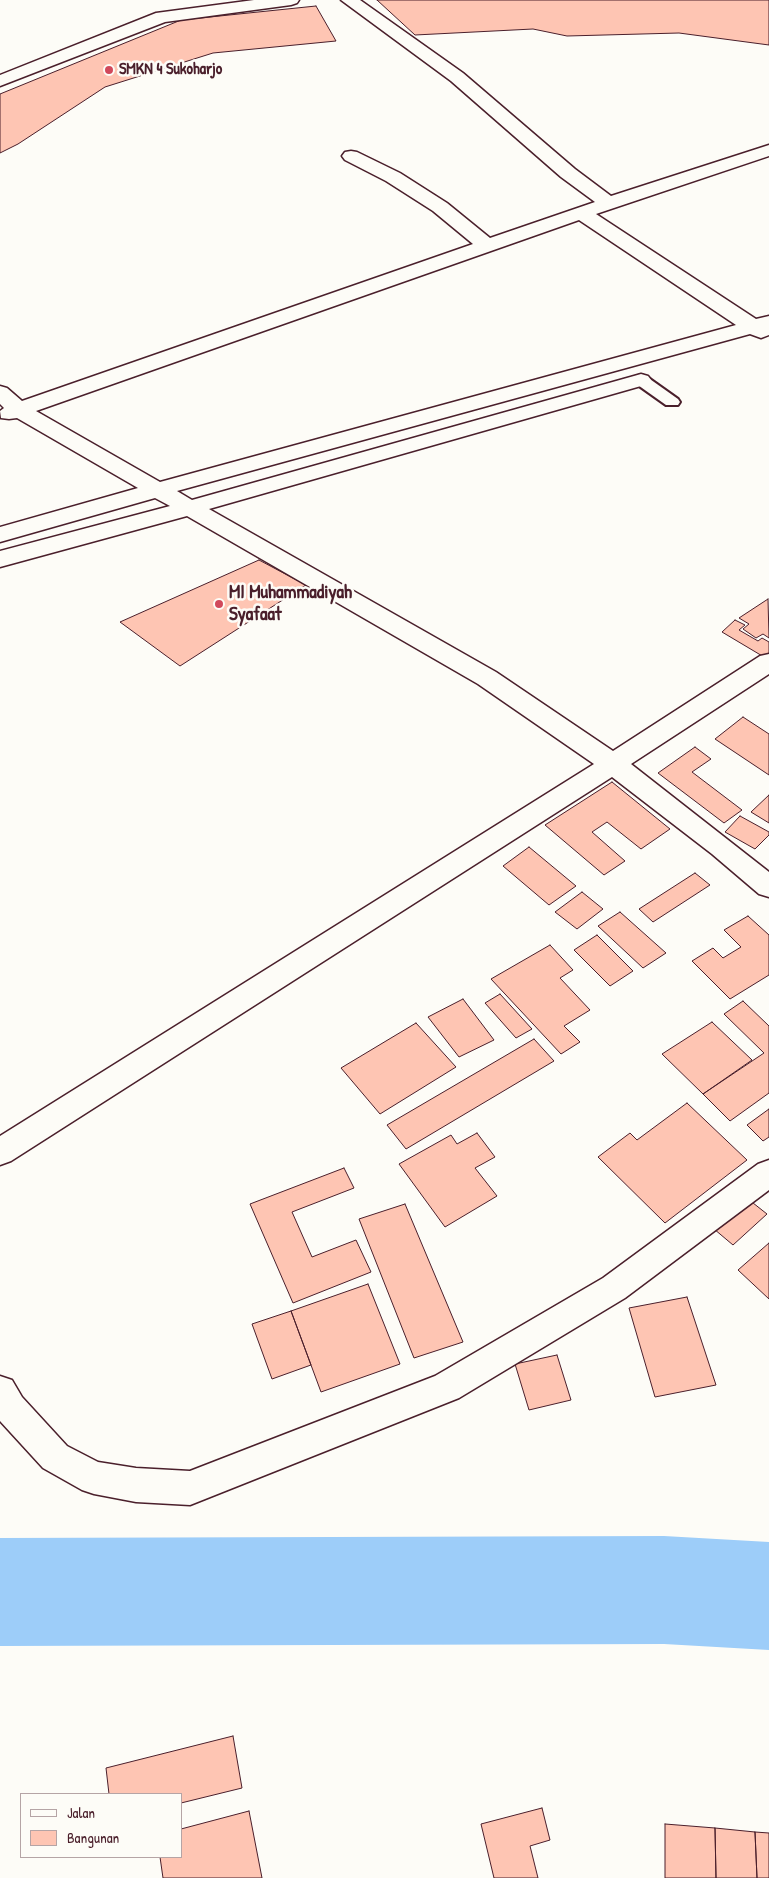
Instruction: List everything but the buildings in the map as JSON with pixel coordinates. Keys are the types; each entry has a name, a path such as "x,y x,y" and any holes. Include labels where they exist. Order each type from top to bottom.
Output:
{"street":[{"path":"0,81 162,17 291,0"},
{"path":"349,0 457,77 568,174 609,203"},
{"path":"10,413 582,212 769,150"},
{"path":"351,156 393,177 440,207 487,246"},
{"path":"582,212 762,328"},
{"path":"0,535 171,499 630,371 762,328"},
{"path":"0,559 171,499 630,371"},
{"path":"0,392 10,413 171,499 457,660 613,764 721,847 769,887"},
{"path":"0,1152 613,764 769,662"},
{"path":"0,1391 10,1408 55,1457 94,1478 136,1485 190,1488 447,1387 614,1288 769,1173"}],"lane":[{"path":"630,371 672,402"}],"waterway":[{"path":"0,1592 664,1590 769,1596"}],"place":[{"name":"SMKN 4 Sukoharjo","path":"109,70"},
{"name":"MI Muhammadiyah Syafaat","path":"219,604"}]}
